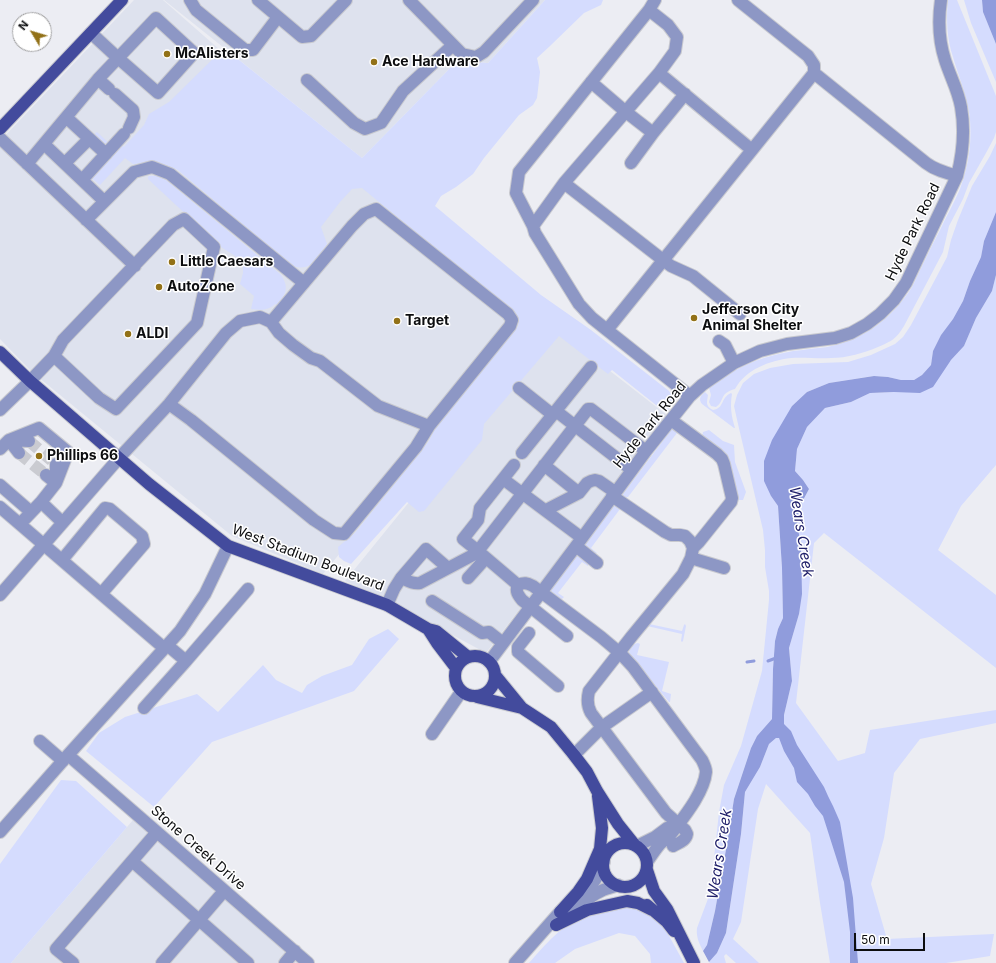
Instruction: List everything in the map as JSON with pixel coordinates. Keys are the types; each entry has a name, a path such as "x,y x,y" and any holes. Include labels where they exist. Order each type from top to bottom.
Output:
{"main road":[{"path":"0,129 122,0"},
{"name":"West Stadium Boulevard","path":"0,352 30,382 149,484 228,546 386,605 428,629 436,631 468,657"},
{"name":"West Stadium Boulevard","path":"428,629 456,668"},
{"path":"477,697 484,695 491,689 494,683 495,675 489,662 483,657 475,656 462,660 456,668 454,676 456,685 461,692 469,696 522,708"},
{"path":"495,675 522,708 550,727 574,755 587,772 597,791 622,830 643,852 646,857 654,891 667,909 694,963"},
{"path":"597,791 610,827 610,848 604,862 605,873 608,879 640,899 667,922 682,939"},
{"path":"560,912 578,892 587,879 600,849 602,828 597,791"},
{"path":"610,848 622,843 636,845"},
{"path":"621,886 632,886 638,882 644,877 647,866"},
{"path":"556,925 587,910 627,901 638,903 652,910"}],"street":[{"path":"190,0 196,10 245,50 253,50 278,18"},
{"path":"258,0 302,37 311,36 346,0"},
{"path":"409,0 462,54 476,57 484,52 533,0"},
{"path":"607,330 814,73 814,65 808,56 738,0"},
{"name":"Hyde Park Road","path":"489,662 646,451 690,396 716,375 734,363 760,351 787,344 835,338 867,324 894,300 906,283 957,176 962,150 963,126 961,107 957,91 945,60 939,30 941,0"},
{"path":"533,226 564,183 659,73 675,51 677,36 652,5 519,172 516,193 535,232 579,304 592,318 690,396"},
{"path":"27,164 67,118 98,79 118,58 156,18 194,53 158,93 118,58 91,33"},
{"path":"307,80 354,124 365,129 381,123 403,91 453,45"},
{"path":"659,73 752,150"},
{"path":"814,73 932,168 957,176"},
{"path":"82,180 126,131 134,117 133,110 98,79"},
{"path":"591,82 653,133"},
{"path":"631,163 685,94"},
{"path":"67,118 106,154"},
{"path":"0,138 135,266"},
{"path":"65,164 89,139"},
{"path":"44,144 104,202"},
{"path":"86,220 134,172 152,167 170,174 304,283"},
{"path":"564,183 671,266 693,276 740,314"},
{"path":"169,404 191,420 314,520 334,533 344,534 416,447 429,426 510,326 512,320 508,314 376,209 364,214 352,226 271,322"},
{"path":"0,410 30,382 54,356 63,340 173,225 184,219 214,247 197,323 116,409 99,398 54,356"},
{"path":"0,595 62,522 169,404 226,333 240,321 260,317 271,322 279,333 293,345 311,358 320,361 378,406 429,426"},
{"path":"719,340 725,345 734,363"},
{"path":"522,453 591,367"},
{"path":"519,388 575,426 632,470"},
{"path":"468,578 522,493 588,409 591,409 646,451"},
{"path":"671,420 722,459 732,498 731,502 699,542 692,553 683,574 589,691 588,697 591,713 666,813 685,830 687,838 673,846"},
{"path":"4,445 39,428 68,452 56,483 41,502 20,524"},
{"path":"4,445 30,441"},
{"path":"4,445 19,453"},
{"path":"56,464 56,483"},
{"path":"514,465 480,508 478,520 463,539 518,585"},
{"path":"544,465 579,492"},
{"path":"46,475 56,483"},
{"path":"503,479 546,510 579,542 597,563"},
{"path":"546,510 579,492 587,483 595,480 602,483 614,494 665,532 671,535 685,536 690,541 692,553"},
{"path":"0,485 31,512"},
{"path":"41,502 62,522"},
{"path":"0,507 101,594 186,661"},
{"path":"62,560 105,508 110,509 142,536 144,544 101,594"},
{"path":"0,832 180,631 205,594 228,546"},
{"path":"386,605 401,578 426,549 448,568"},
{"path":"692,553 724,568"},
{"path":"401,578 411,583 420,583 473,555 482,554"},
{"path":"518,585 526,583 533,586 601,636 620,653 652,692 705,766 706,772 698,794 690,808 670,835 656,848 647,866"},
{"path":"518,585 516,589 517,594 522,600 567,636"},
{"path":"144,708 248,589"},
{"path":"432,601 482,633 489,632 518,647"},
{"path":"529,633 518,647 518,652 558,686"},
{"path":"432,734 461,692"},
{"path":"574,755 602,727 652,692"},
{"name":"Stone Creek Drive","path":"40,741 65,758 157,832 308,963"},
{"path":"636,845 655,837 666,829 678,824"},
{"path":"73,963 56,949 157,832"},
{"path":"132,861 248,963"},
{"path":"515,963 560,912 592,884 604,862"},
{"path":"528,949 583,903 604,890 621,886"},
{"path":"162,963 224,891"},
{"path":"284,963 295,952"}],"shaded area":[{"path":"134,0 163,0 529,321 323,574 232,536 32,372 0,339 0,141"},
{"path":"164,0 545,0 488,63 457,61 362,158"},
{"path":"545,0 603,0 601,5 584,13 537,58 540,72 537,98 533,105 519,115 473,174 441,196 435,206 541,295 591,330 669,391 673,400 666,413 612,370 608,374 559,336 484,424 482,440 424,511 419,512 407,502 351,564 339,557 338,547 355,533 429,441 436,426 518,326 519,321 517,316 362,188 352,189 321,227 327,244 317,259 304,267 292,266 178,170 166,165 153,162 133,164 125,158 100,185 93,179 89,183 89,179 103,163 92,136 97,132 114,148 119,143 124,147 144,125 149,114 169,102 224,48 362,158 457,61 488,63"},
{"path":"948,0 957,0 996,96 996,132 969,183 963,199 949,226 943,252 904,326 899,334 890,341 861,353 837,358 791,358 775,361 759,367 745,376 735,389 724,395 719,405 716,407 711,406 709,402 711,395 709,388 728,374 757,360 788,352 826,347 851,340 881,322 898,306 912,287 960,189 966,170 969,151 971,132 969,112 949,43 947,22"},
{"path":"964,0 982,0 983,12 996,44 996,82 971,23"},
{"path":"996,143 996,212 984,241 981,257 963,301 953,319 941,335 933,351 931,365 922,375 914,380 901,380 873,376 829,383 807,392 792,406 771,496 778,506 782,568 783,618 775,641 772,719 757,736 751,748 734,799 715,911 707,945 703,951 697,937 697,928 709,896 719,812 724,785 741,746 762,671 769,600 763,530 734,406 737,395 743,383 754,374 770,368 793,364 848,362 871,355 895,344 903,337 911,325 947,257 958,220 972,186"},
{"path":"149,176 157,176 166,180 280,274 285,283 286,290 285,294 277,305 275,304 264,310 251,309 254,296 240,284 243,273 243,261 221,247 148,179"},
{"path":"996,275 996,465 961,506 938,550 996,595 996,668 824,533 814,543 796,703 838,761 865,753 870,730 996,710 996,723 920,739 894,773 884,838 871,884 887,939 994,934 990,956 946,963 830,963 810,833 766,784 758,809 741,922 733,939 759,963 736,963 726,954 724,956 726,963 710,963 709,962 717,953 726,933 741,834 745,792 760,767 769,744 776,738 779,738 781,741 784,715 792,681 789,648 799,614 801,549 797,520 801,504 809,489 795,471 797,449 807,427 825,408 851,402 870,393 894,392 951,360 964,346 976,318 992,291"},
{"path":"552,326 668,416 486,653 395,604 345,581"},
{"path":"705,392 708,395 708,405 713,410 717,409 721,405 725,397 731,393 732,394 731,411 735,428 702,404 700,397"},
{"path":"674,429 677,433 628,497 623,498 623,494 671,430"},
{"path":"709,430 723,441 734,445 735,462 746,492 743,500 736,500 728,466 702,437 703,432"},
{"path":"616,504 620,507 620,509 591,548 597,553 595,554 584,546 585,543 613,505"},
{"path":"577,555 581,556 588,562 588,566 582,562 558,593 564,597 560,599 550,590"},
{"path":"649,624 682,631 685,624 686,626 683,641 681,641 682,634 647,626"},
{"path":"388,629 399,639 354,691 212,742 154,807 86,751 99,733 125,717 197,694 218,712 263,665 276,680 302,693 307,685 322,676 352,665 369,639"},
{"path":"638,643 640,644 637,655 669,662 662,691 671,694 670,702 629,654 631,647"},
{"path":"61,780 76,781 127,827 11,963 0,963 0,864"},
{"path":"133,820 300,963 11,963"},
{"path":"626,906 645,910 662,926 684,963 651,963 650,954 635,936 619,933 575,949 555,963 529,963 555,935 569,924 591,914"}],"water":[{"path":"982,0 996,0 996,44 983,12"},
{"path":"996,212 996,275 992,291 976,318 964,346 951,360 933,387 920,393 870,393 851,402 825,408 807,427 797,449 795,471 809,489 801,504 797,520 801,549 802,594 799,614 789,648 792,681 784,715 784,724 791,731 797,745 824,787 840,822 853,898 858,963 850,963 850,932 844,882 823,816 808,794 797,782 794,768 784,751 779,738 776,738 769,744 760,767 745,792 741,834 726,933 717,953 709,962 703,951 707,945 715,911 734,799 751,748 757,736 772,719 775,641 783,618 782,568 778,506 771,496 764,481 764,461 772,440 792,406 807,392 829,383 874,376 901,380 914,380 922,375 931,365 933,351 941,335 953,319 963,301 981,257 984,241"}],"waterway":[{"path":"768,661 776,658"},
{"path":"747,662 754,661"}],"tunnel":[{"path":"29,441 56,464"},
{"path":"19,453 46,475"}],"place":[{"name":"McAlisters","path":"167,54"},
{"name":"Ace Hardware","path":"374,62"},
{"name":"Little Caesars","path":"172,262"},
{"name":"AutoZone","path":"159,287"},
{"name":"Jefferson City Animal Shelter","path":"694,318"},
{"name":"Target","path":"397,321"},
{"name":"ALDI","path":"128,334"},
{"name":"Phillips 66","path":"39,456"}],"water label":[{"name":"Wears Creek","path":"801,532"},
{"name":"Wears Creek","path":"720,854"}]}
